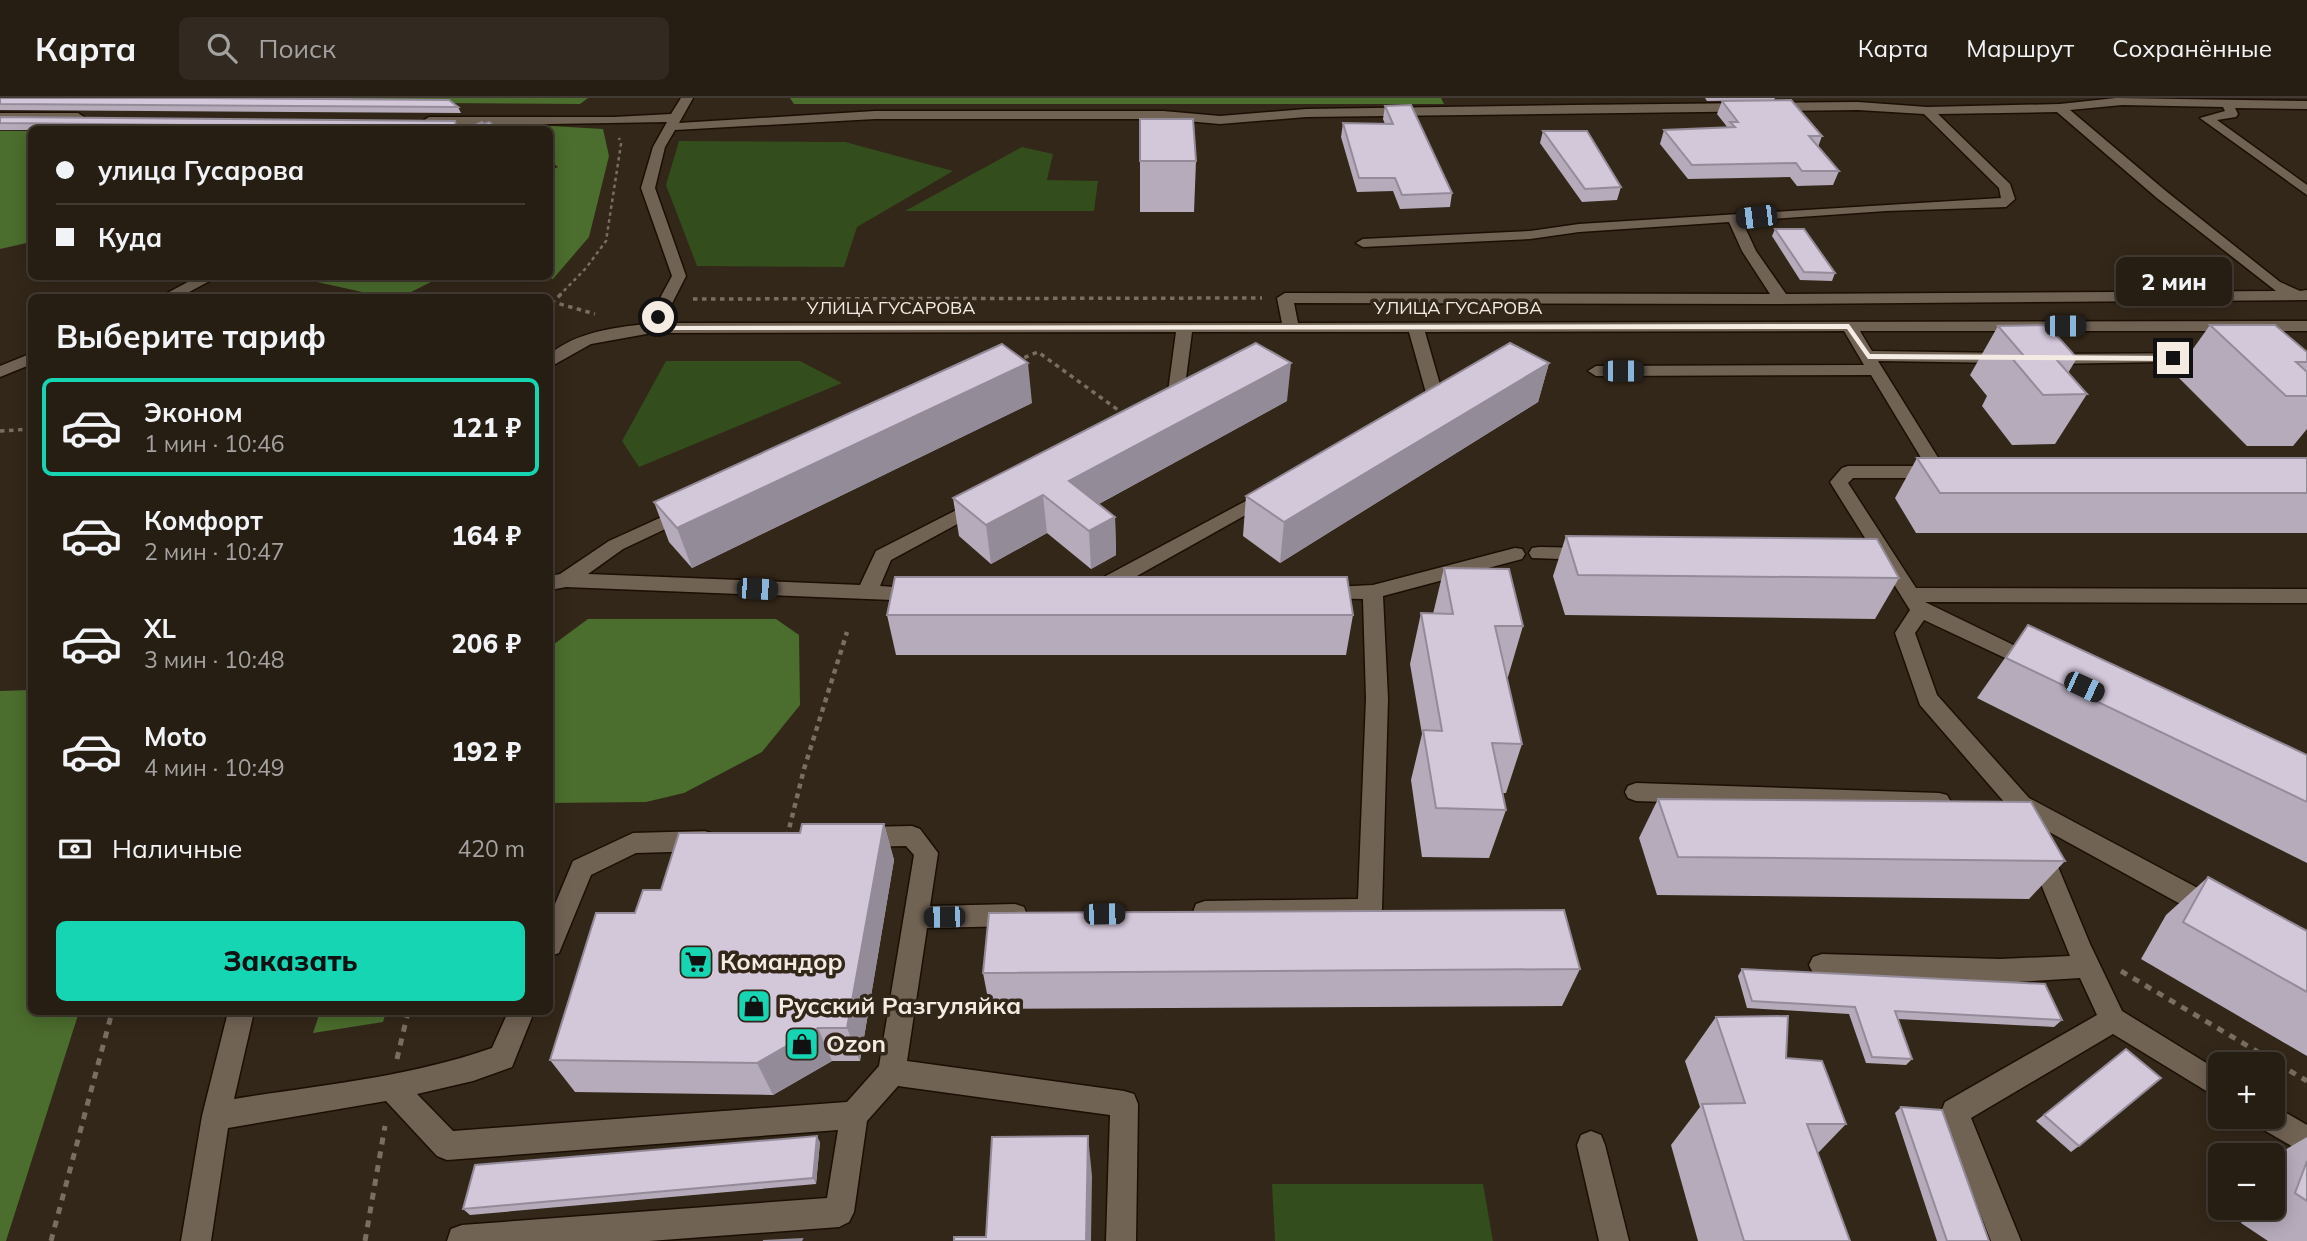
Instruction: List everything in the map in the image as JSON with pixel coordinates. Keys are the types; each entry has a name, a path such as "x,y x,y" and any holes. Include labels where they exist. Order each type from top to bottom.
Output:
{"street":[{"path":"652,328 679,276 648,188 659,147 687,98"},
{"path":"416,121 672,122 875,115 1163,115 1220,120 1306,113 1858,106 1927,111 2060,108 2122,101 2307,105"},
{"path":"2228,103 2232,114 2206,118 2307,191"},
{"path":"2060,108 2162,195 2275,285 2307,294"},
{"path":"1363,243 1885,207 2001,204 2008,199 2005,187 1927,111"},
{"path":"0,117 97,118"},
{"path":"474,126 485,121"},
{"path":"1735,219 1749,251 1781,299"},
{"path":"174,294 203,280"},
{"path":"1291,327 1285,298 1781,299 2307,294"},
{"path":"1849,326 1944,472 1848,472 1839,482 1915,603 2053,673"},
{"name":"УЛИЦА ГУСАРОВА","path":"553,359 561,351 581,341 610,332 652,328 2307,326"},
{"path":"1135,422 1175,401 1184,327"},
{"path":"1413,415 1437,402 1416,328"},
{"path":"1595,372 2040,359 2227,358"},
{"path":"2040,359 2057,379"},
{"path":"0,372 28,360"},
{"path":"1129,594 1081,594 1281,488"},
{"path":"866,594 883,556 991,498"},
{"path":"558,581 616,545 703,505"},
{"path":"1539,553 1609,554"},
{"path":"1305,593 1373,592 1515,554"},
{"path":"1858,557 1886,557"},
{"path":"558,581 866,594 935,594"},
{"path":"1178,912 1370,909 1377,699 1373,592"},
{"path":"1915,603 2307,596"},
{"path":"1915,603 1905,633 1928,699 2021,804 2083,955 2113,1020 2208,1079"},
{"path":"1636,792 1966,803"},
{"path":"1994,804 2021,804 2236,922"},
{"path":"462,1240 583,1237 839,1212 854,1115 892,1072 926,853 912,836 842,837"},
{"path":"553,938 582,868 634,844 731,840"},
{"path":"917,917 1041,915"},
{"path":"1822,965 2000,971 2083,955"},
{"path":"196,1241 216,1116 240,1015"},
{"path":"216,1116 391,1087 473,1068 502,1058 520,1015"},
{"path":"2006,1241 1955,1112 2113,1020"},
{"path":"892,1072 1124,1104 1121,1241"},
{"path":"391,1087 447,1146 854,1115"},
{"path":"2285,1127 2307,1141"},
{"path":"1591,1145 1614,1241"}],"path":[{"path":"601,316 553,302 586,268 606,241 621,144 614,121"},
{"path":"668,299 1285,298"},
{"path":"1014,362 1038,352 1135,422"},
{"path":"0,431 28,429"},
{"path":"787,838 804,769 847,632"},
{"path":"2083,955 2307,1081"},
{"path":"51,1241 111,1015"}],"green space":[{"path":"0,98 588,98 580,104"},
{"path":"790,98 1441,98 1444,104 794,104"},
{"path":"553,126 603,129 609,156 589,237 553,279 553,170 558,167 553,163"},
{"path":"0,131 28,131 28,243 0,249"},
{"path":"679,141 845,142 953,171 857,227 844,267 697,266 666,185"},
{"path":"1022,147 1053,154 1047,180 1098,181 1094,211 905,211"},
{"path":"308,280 435,280 407,294 371,294"},
{"path":"666,361 800,361 842,383 639,467 622,441"},
{"path":"588,619 776,619 799,635 800,705 762,752 684,793 646,802 553,803 553,645"},
{"path":"28,690 28,1015 78,1015 6,1241 0,1241 0,691"},
{"path":"319,1015 385,1015 383,1022 313,1033"},
{"path":"1272,1184 1483,1184 1493,1241 1275,1241"}],"building":[{"path":"0,98 449,100 458,107 0,104"},
{"path":"1791,100 1822,136 1809,136 1839,171 1802,171 1796,163 1692,165 1664,130 1735,127 1730,122 1738,122 1722,101"},
{"path":"1411,105 1452,193 1402,195 1395,178 1359,178 1343,123 1393,124 1385,106"},
{"path":"0,117 455,121 456,126 283,126 0,123"},
{"path":"1140,119 1193,119 1196,161 1140,161"},
{"path":"489,122 494,126 478,126"},
{"path":"1543,131 1587,131 1621,187 1585,189"},
{"path":"1775,229 1804,229 1835,273 1804,272"},
{"path":"2047,325 2077,358 2055,358 2087,394 2043,395 2010,356 2024,356 1998,326"},
{"path":"2210,325 2275,325 2307,352 2307,362 2296,362 2307,372 2307,396 2286,396"},
{"path":"1256,343 1291,363 1069,481 1115,517 1089,531 1043,495 986,525 953,498"},
{"path":"1510,343 1549,363 1284,522 1246,496"},
{"path":"1002,344 1028,363 677,528 654,502"},
{"path":"1917,458 2307,458 2307,493 1940,493"},
{"path":"1566,536 1877,539 1899,578 1578,575"},
{"path":"1444,568 1509,569 1523,626 1495,626 1522,744 1492,743 1506,810 1436,808 1423,730 1442,731 1421,613 1453,614"},
{"path":"895,577 1347,577 1353,615 887,615"},
{"path":"2028,625 2307,755 2307,802 2006,658"},
{"path":"1658,799 2031,802 2065,861 1678,857"},
{"path":"802,824 884,824 847,1028 818,1028 757,1063 550,1060 596,913 635,913 643,890 661,890 679,833 800,833"},
{"path":"2208,877 2307,931 2307,992 2183,922"},
{"path":"1564,910 1580,969 983,973 989,913"},
{"path":"1742,969 2045,984 2062,1020 1895,1011 1912,1059 1872,1057 1855,1007 1752,1001"},
{"path":"1788,1016 1786,1058 1822,1061 1846,1124 1807,1124 1850,1241 1744,1241 1702,1104 1745,1103 1716,1017"},
{"path":"2126,1049 2161,1078 2079,1146 2044,1115"},
{"path":"1901,1107 1942,1110 1989,1241 1947,1241"},
{"path":"817,1136 813,1178 463,1209 475,1165"},
{"path":"1088,1136 1086,1241 954,1241 954,1237 986,1237 992,1137"},
{"path":"2307,1161 2307,1201 2295,1193"},
{"path":"802,1239 801,1241 763,1241"}],"place":[{"name":"Командор","path":"696,962"},
{"name":"Русский Разгуляйка","path":"754,1006"},
{"name":"Ozon","path":"802,1044"}],"route":[{"path":"658,317 652,328 1849,326 1868,356 2173,358"}]}
